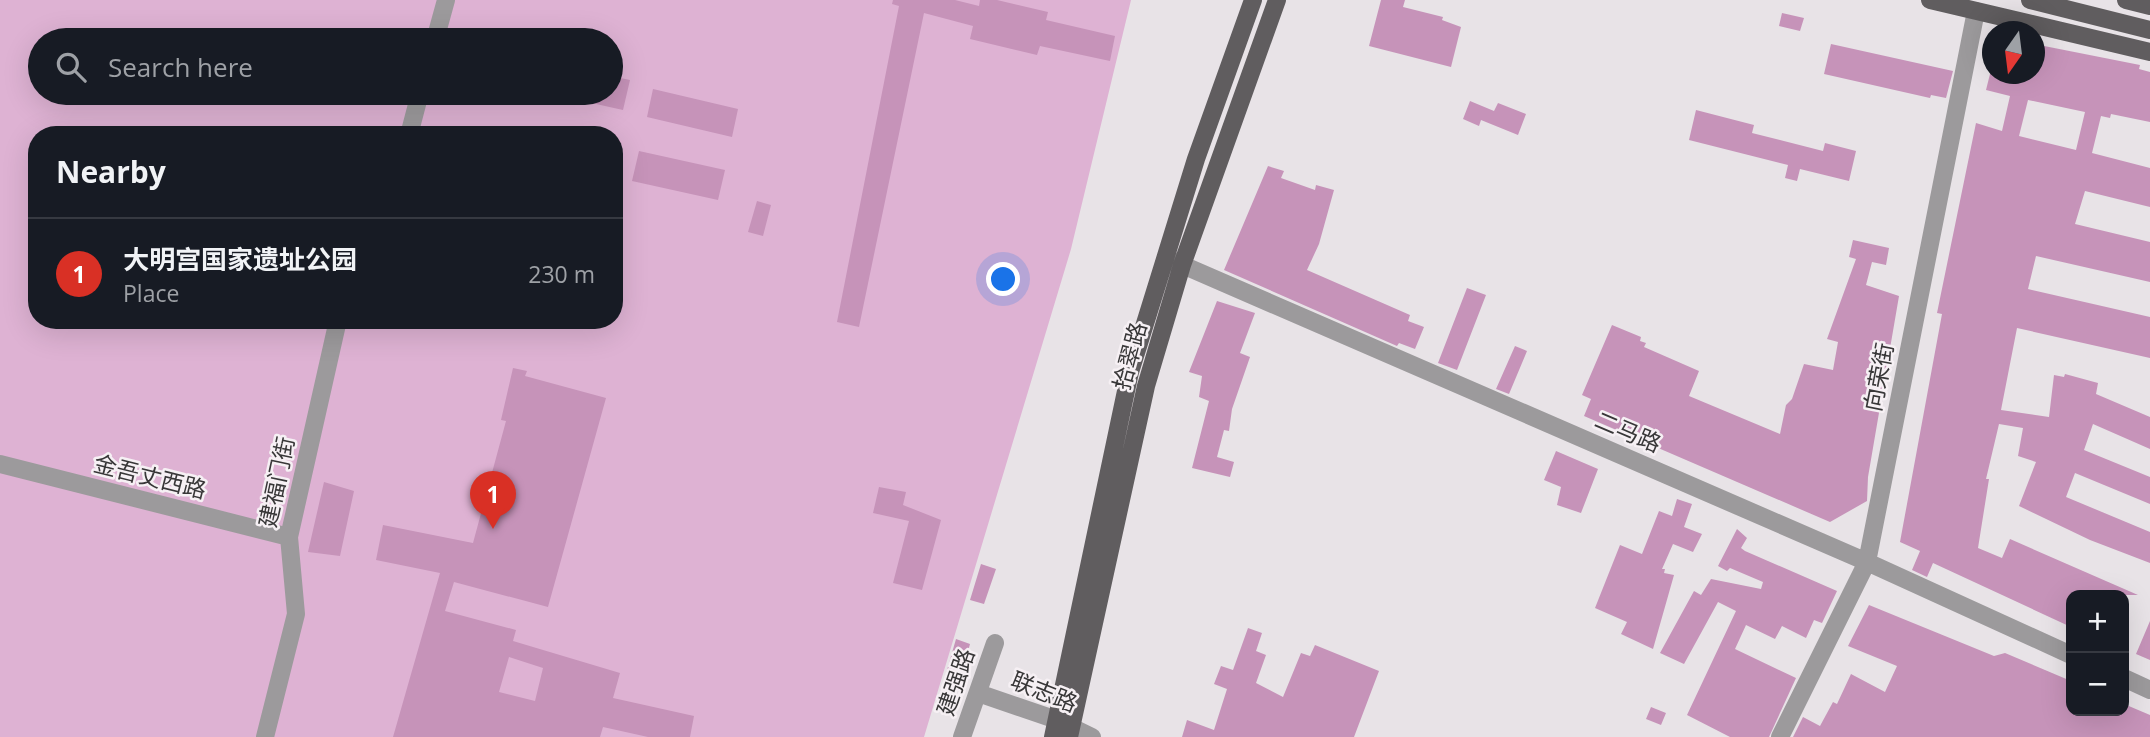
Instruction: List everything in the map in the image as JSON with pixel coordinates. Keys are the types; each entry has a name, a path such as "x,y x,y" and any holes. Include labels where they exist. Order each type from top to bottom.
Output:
{"main road":[{"name":"拾翠路","path":"1062,731 1130,372 1165,257 1253,0"},
{"name":"拾翠路","path":"1062,731 1146,386 1182,265 1277,0"},
{"path":"1930,0 2150,52"},
{"path":"2030,0 2150,30"},
{"path":"2126,0 2150,6"}],"street":[{"path":"438,28 446,0"},
{"name":"向荣街","path":"1780,737 1867,562 1976,11"},
{"path":"412,126 418,105"},
{"name":"二马路","path":"1165,257 1867,562 2069,653"},
{"name":"建福门街","path":"265,737 296,614 289,537 336,329"},
{"name":"金吾丈西路","path":"0,464 289,537"},
{"name":"建强路","path":"962,737 995,643"},
{"path":"2129,680 2150,690"},
{"name":"联志路","path":"978,693 1062,731 1092,737"}],"shaded area":[{"path":"0,0 1131,0 1071,249 924,737 0,737"}],"building":[{"path":"893,0 955,0 979,6 980,0 997,0 1048,12 1046,20 1115,36 1110,61 1040,46 1037,55 970,39 973,26 924,13 859,327 837,322 899,6 892,4"},
{"path":"1381,0 1405,0 1403,7 1443,17 1442,20 1461,27 1451,67 1369,46"},
{"path":"1782,13 1804,18 1800,31 1779,26"},
{"path":"1831,44 1953,71 1946,98 1931,95 1930,98 1824,74"},
{"path":"2045,46 2140,65 2139,69 2150,72 2150,122 2111,114 2110,118 2101,116 2092,153 2150,168 2150,207 2085,191 2075,224 2150,242 2150,282 2036,256 2028,289 2150,317 2150,358 2017,328 2001,410 2049,417 2054,375 2064,377 2065,374 2098,383 2096,394 2150,417 2150,449 2093,424 2084,450 2150,477 2150,504 2075,473 2066,497 2150,532 2150,563 2090,540 2019,506 2036,462 2018,456 2023,428 1999,424 1986,479 1989,479 1978,548 2002,558 2010,539 2127,590 2066,590 2066,625 1933,563 1927,577 1912,570 1920,551 1900,542 1942,314 1937,313 1976,123 2002,131 2010,96 1986,90 1988,84 2045,84","holes":["2028,100 2085,112 2076,150 2019,136"]},
{"path":"623,79 630,80 623,110 600,105 623,105"},
{"path":"653,89 738,109 732,137 647,117"},
{"path":"1470,101 1494,111 1498,103 1526,114 1518,135 1481,120 1479,126 1463,119"},
{"path":"1696,110 1754,125 1752,133 1823,151 1825,143 1856,151 1849,181 1800,169 1797,181 1785,178 1788,165 1689,140"},
{"path":"639,151 725,170 718,200 632,181"},
{"path":"1268,166 1284,171 1281,178 1315,190 1316,185 1334,190 1319,244 1307,270 1410,315 1408,321 1424,327 1415,349 1399,343 1397,346 1224,270"},
{"path":"757,201 771,205 763,236 748,232"},
{"path":"1853,240 1889,248 1886,265 1872,262 1866,285 1899,296 1868,477 1867,501 1830,522 1584,416 1591,399 1582,395 1612,325 1641,337 1640,341 1646,343 1644,347 1699,371 1689,396 1780,434 1786,405 1792,399 1804,364 1833,370 1838,342 1827,339 1856,259 1849,257"},
{"path":"1467,288 1486,295 1457,370 1438,363"},
{"path":"1217,301 1255,313 1240,353 1250,357 1232,409 1229,431 1224,430 1217,457 1234,462 1230,477 1192,468 1209,401 1199,397 1202,376 1189,372"},
{"path":"1515,346 1527,351 1509,394 1496,389"},
{"path":"513,368 527,371 525,376 606,398 548,607 454,582 445,611 516,630 513,641 620,673 613,698 694,716 690,737 648,737 603,727 600,737 393,737 440,573 376,560 383,525 473,543 506,421 501,420","holes":["509,657 543,668 535,701 499,692"]},
{"path":"1556,451 1598,469 1581,513 1557,505 1561,487 1544,480"},
{"path":"324,482 354,491 340,556 308,552"},
{"path":"879,487 906,492 903,505 941,520 922,590 893,583 909,521 873,513"},
{"path":"1677,499 1692,504 1684,527 1702,534 1693,552 1673,544 1662,569 1665,569 1664,573 1674,575 1653,649 1621,634 1627,622 1595,608 1620,545 1642,554 1659,511 1672,516"},
{"path":"1737,529 1747,538 1741,548 1745,551 1837,591 1822,623 1814,620 1806,638 1782,626 1775,639 1746,625 1735,649 1796,678 1769,737 1730,737 1687,715 1736,611 1718,602 1684,664 1660,653 1694,591 1701,595 1711,579 1761,589 1763,582 1730,568 1727,571 1718,566"},
{"path":"981,564 996,569 984,604 970,600"},
{"path":"1869,605 1994,656 2005,653 2066,679 2066,716 2129,716 2129,706 2150,715 2150,737 1793,737 1803,717 1820,726 1833,702 1837,704 1851,674 1885,692 1897,666 1848,646"},
{"path":"2150,621 2150,660 2136,654"},
{"path":"1248,628 1262,633 1256,651 1266,655 1256,683 1283,697 1301,653 1310,656 1315,645 1379,671 1354,737 1182,737 1187,720 1214,730 1227,689 1214,684 1221,666 1233,670"},
{"path":"956,639 970,644 958,688 943,684"},
{"path":"1651,707 1666,713 1661,725 1646,719"}],"place":[{"name":"大明宫国家遗址公园","path":"493,529"}]}
